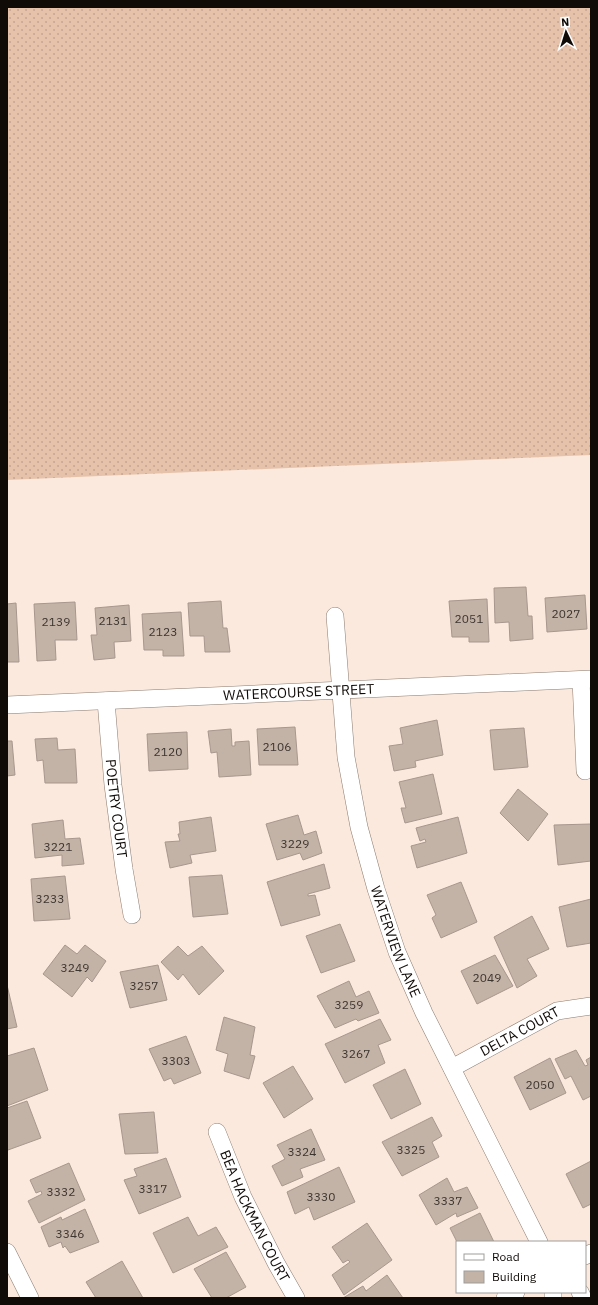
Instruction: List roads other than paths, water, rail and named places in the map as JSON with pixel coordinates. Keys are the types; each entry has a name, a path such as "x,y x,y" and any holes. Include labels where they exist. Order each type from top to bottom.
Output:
{"street":[{"name":"WATERVIEW LANE","path":"335,616 346,757 359,827 376,890 397,952 424,1013 538,1241"},
{"name":"WATERCOURSE STREET","path":"7,706 586,679"},
{"path":"585,771 586,679"},
{"name":"POETRY COURT","path":"106,701 113,785 124,869 132,915"},
{"name":"DELTA COURT","path":"452,1068 557,1011 591,1006"},
{"name":"BEA HACKMAN COURT","path":"216,1132 243,1197 276,1263 296,1298"},
{"path":"7,1252 30,1298"},
{"path":"505,1298 514,1293"}]}
